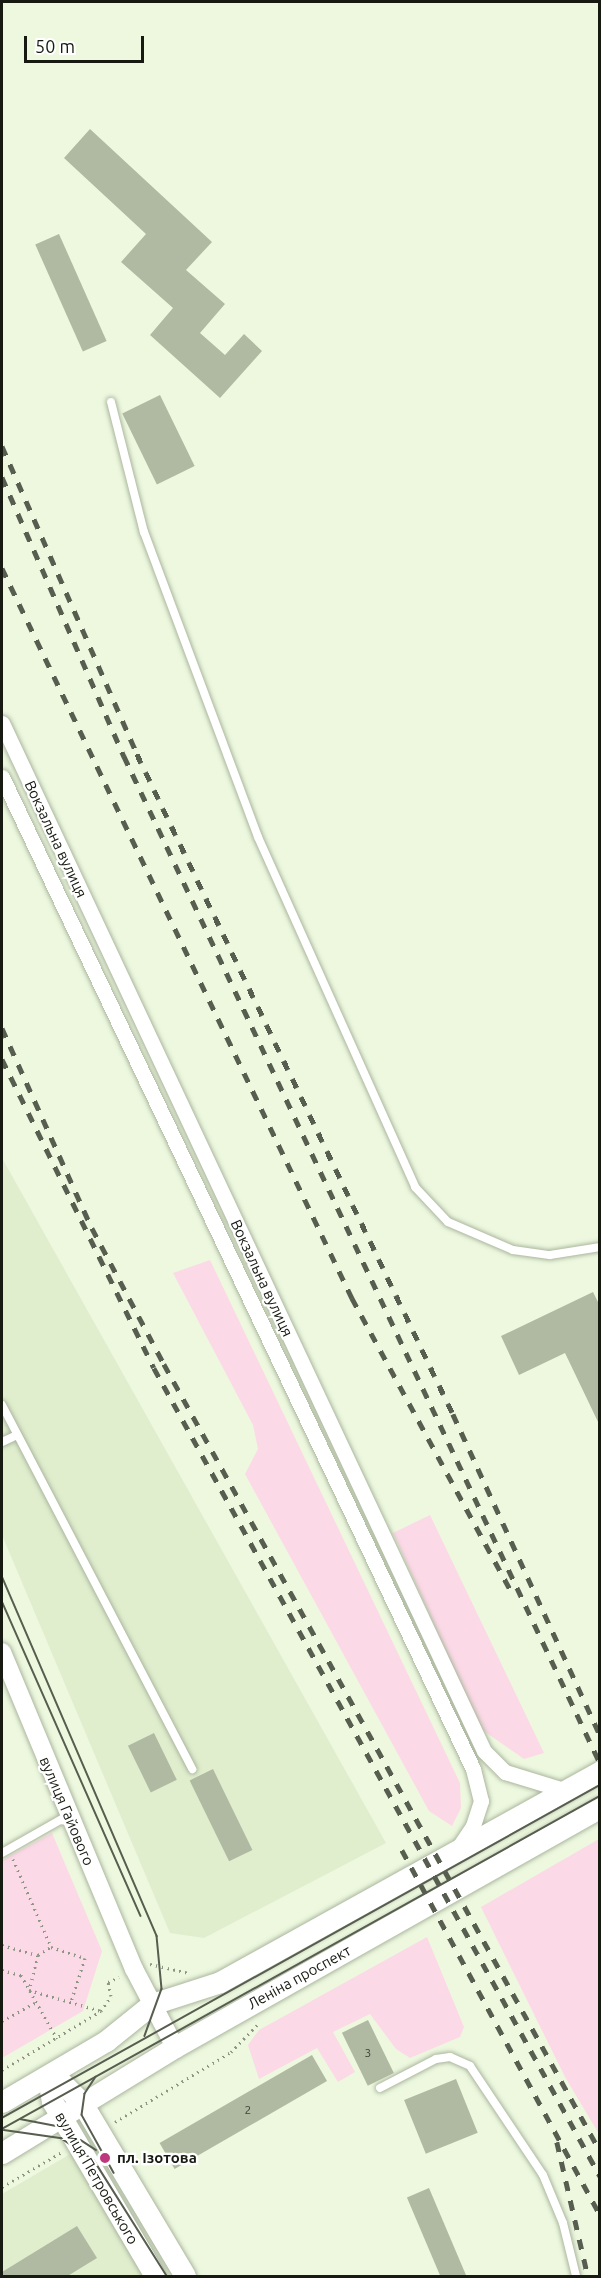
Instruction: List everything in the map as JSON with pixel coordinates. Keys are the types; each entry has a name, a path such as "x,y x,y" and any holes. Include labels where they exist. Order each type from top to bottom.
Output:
{"main road":[{"path":"2,2102 106,2041 152,2004 174,1995 186,1996 220,1982 600,1771"},
{"name":"Леніна проспект","path":"2,2153 174,2047 600,1808"},
{"name":"вулиця Петровського","path":"155,2277 48,2092 48,2077 62,2083 82,2103 185,2277"}],"street":[{"name":"Вокзальна вулиця","path":"2,723 484,1751 505,1772 564,1790"},
{"name":"Вокзальна вулиця","path":"2,777 473,1768 479,1807 456,1851"},
{"name":"вулиця Гайового","path":"2,1652 134,1969"},
{"path":"134,1969 174,2047"},
{"path":"134,1969 174,1995"},
{"path":"106,2041 136,2004 139,1986 134,1969"}],"lane":[{"path":"111,402 144,532 254,826 415,1187 448,1222 513,1250 550,1255 600,1247"},
{"path":"2,1405 15,1436 192,1769"},
{"path":"2,1442 15,1436"},
{"path":"5,1851 69,1815"},
{"path":"380,2088 436,2059 450,2057 470,2066 543,2175 563,2223 576,2277"}],"path":[{"path":"5,1851 51,1947 85,1958 71,2002"},
{"path":"2,1945 38,1955"},
{"path":"29,1990 38,1955 51,1947"},
{"path":"2,2070 101,2011 111,1996 108,1982 134,1969 154,1962 220,1982"},
{"path":"2,1970 21,1976 57,2039"},
{"path":"29,1990 101,2011"},
{"path":"2,2021 36,2002"},
{"path":"99,2132 231,2052 267,2018"},
{"path":"2,2187 79,2143"}],"shaded area":[{"path":"2,1158 386,1843 204,1938 170,1933 2,1535"},
{"path":"210,1260 460,1783 461,1808 452,1826 429,1811 245,1474 258,1449 253,1425 173,1273"},
{"path":"430,1515 544,1753 524,1759 481,1729 393,1533"},
{"path":"52,1833 102,1951 83,2011 2,2058 2,1860"},
{"path":"599,1839 599,2134 565,2077 481,1907"},
{"path":"427,1937 464,2027 460,2037 410,2058 396,2049 370,2014 333,2032 355,2072 338,2082 317,2048 259,2079 248,2045 259,2030"},
{"path":"72,2153 146,2276 2,2276 2,2194"}],"building":[{"path":"90,129 212,242 186,270 225,304 200,333 225,355 244,334 262,351 220,398 150,335 173,308 121,262 146,234 64,158"},
{"path":"59,234 107,341 83,351 35,245"},
{"path":"160,395 195,466 157,484 122,413"},
{"path":"593,1292 600,1306 600,1426 565,1353 519,1375 501,1336"},
{"path":"154,1733 177,1780 151,1792 128,1746"},
{"path":"213,1769 252,1850 229,1861 190,1780"},
{"path":"368,2020 394,2073 368,2086 342,2033"},
{"path":"312,2055 327,2081 175,2169 160,2143"},
{"path":"456,2079 478,2133 426,2154 404,2100"},
{"path":"429,2188 466,2276 440,2276 407,2197"},
{"path":"77,2226 97,2258 66,2277 2,2277 2,2272"}],"tram line":[{"path":"2,1576 157,1936 162,1989 145,2036"},
{"path":"2,1601 141,1916"},
{"path":"2,2118 600,1785"},
{"path":"2,2129 600,1796"},
{"path":"96,2077 85,2094 82,2115 114,2173"},
{"path":"20,2119 61,2127 96,2150"},
{"path":"4,2130 61,2138 94,2160 167,2276"}],"railway":[{"path":"2,446 137,754 453,1414 600,1735"},
{"path":"2,477 124,756 600,1763"},
{"path":"2,568 352,1298 511,1591"},
{"path":"2,1028 92,1228 164,1364 600,2151"},
{"path":"2,1059 154,1368 600,2176"},
{"path":"402,1850 600,2215"},
{"path":"557,2142 588,2276"}],"place":[{"name":"пл. Ізотова","path":"105,2158"}]}
